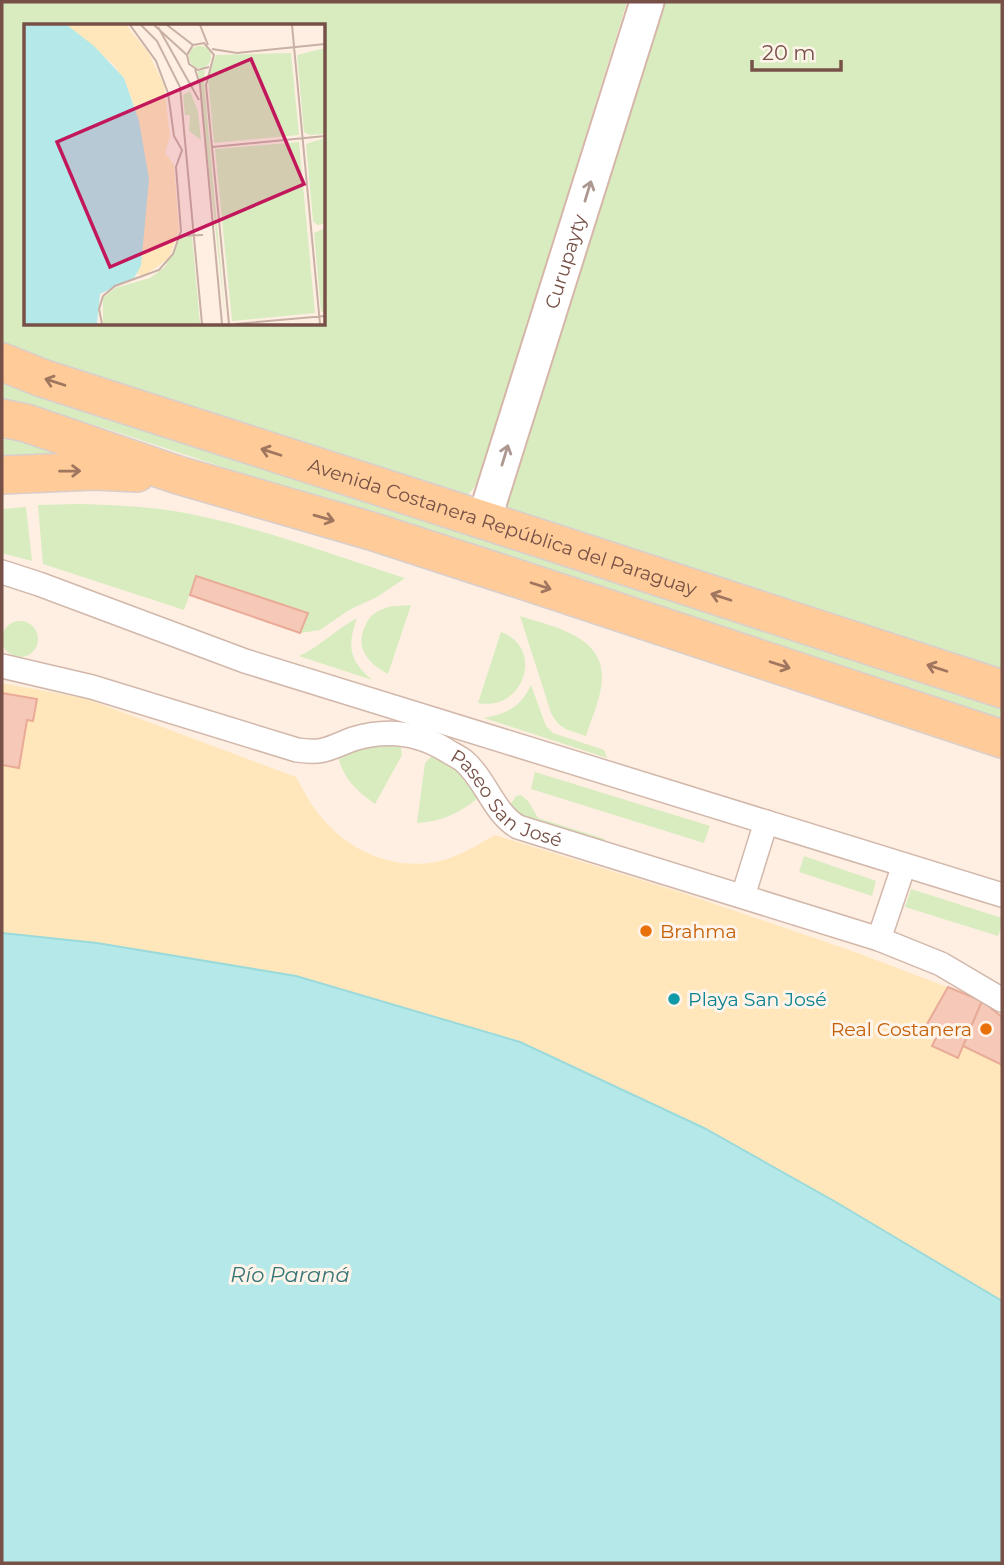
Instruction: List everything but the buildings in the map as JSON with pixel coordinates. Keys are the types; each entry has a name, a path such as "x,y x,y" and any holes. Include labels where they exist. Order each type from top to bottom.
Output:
{"main road":[{"name":"Avenida Costanera República del Paraguay","path":"2,362 42,378 1002,689"},
{"path":"2,418 26,423 178,475 371,531 1002,739"},
{"path":"2,475 94,471 178,475"}],"street":[{"name":"Curupayty","path":"484,520 647,2"},
{"path":"2,572 245,661 1002,895"},
{"name":"Paseo San José","path":"2,666 203,731 297,750 325,751 375,733 399,733 418,737 463,761 481,780 506,820 518,827 879,939 1000,992"},
{"path":"743,896 766,822"},
{"path":"879,939 904,865"}],"green space":[{"path":"2,2 627,2 480,476 473,489 463,498 2,349"},
{"path":"663,2 1002,2 1002,672 508,510 508,492"},
{"path":"2,380 646,588 906,678 1002,708 1002,720 903,689 643,599 371,516 104,428 2,400"},
{"path":"2,431 59,452 55,455 2,461"},
{"path":"38,505 140,507 200,516 278,537 405,578 320,630 300,633 307,613 197,576 184,610 43,564"},
{"path":"26,507 32,561 2,553 2,509"},
{"path":"411,605 388,674 366,656 362,644 364,629 371,617 379,611"},
{"path":"520,616 573,634 594,651 600,663 602,684 586,736 570,731 554,719"},
{"path":"357,618 352,637 352,652 364,673 372,680 299,656 342,627"},
{"path":"20,621 33,626 38,639 33,652 20,657 7,652 2,639 7,626"},
{"path":"501,632 515,640 522,651 525,664 523,677 517,689 507,698 494,703 478,703"},
{"path":"531,685 546,726 553,733 604,750 607,758 484,718 512,708"},
{"path":"400,742 402,755 375,804 352,784 343,771 338,756 368,745"},
{"path":"436,752 455,765 479,797 450,816 417,823 425,763"},
{"path":"535,772 710,826 704,843 531,789"},
{"path":"521,795 538,818 605,839 602,847 519,820 510,805 516,796"},
{"path":"804,856 876,881 872,896 799,872"},
{"path":"911,889 1002,918 998,936 905,907"}],"sand":[{"name":"Playa San José","path":"2,683 87,699 296,777 323,820 350,843 382,859 417,864 436,862 459,854 495,835 683,893 855,952 958,991 1002,1018 1002,1301 834,1201 704,1128 520,1042 296,976 97,943 2,933"}],"water":[{"name":"Río Paraná","path":"2,933 97,943 296,976 520,1042 704,1128 834,1201 1002,1301 1002,1563 2,1563"}],"place":[{"name":"Brahma","path":"646,931"},
{"name":"Playa San José","path":"674,999"},
{"name":"Real Costanera","path":"986,1029"}]}
